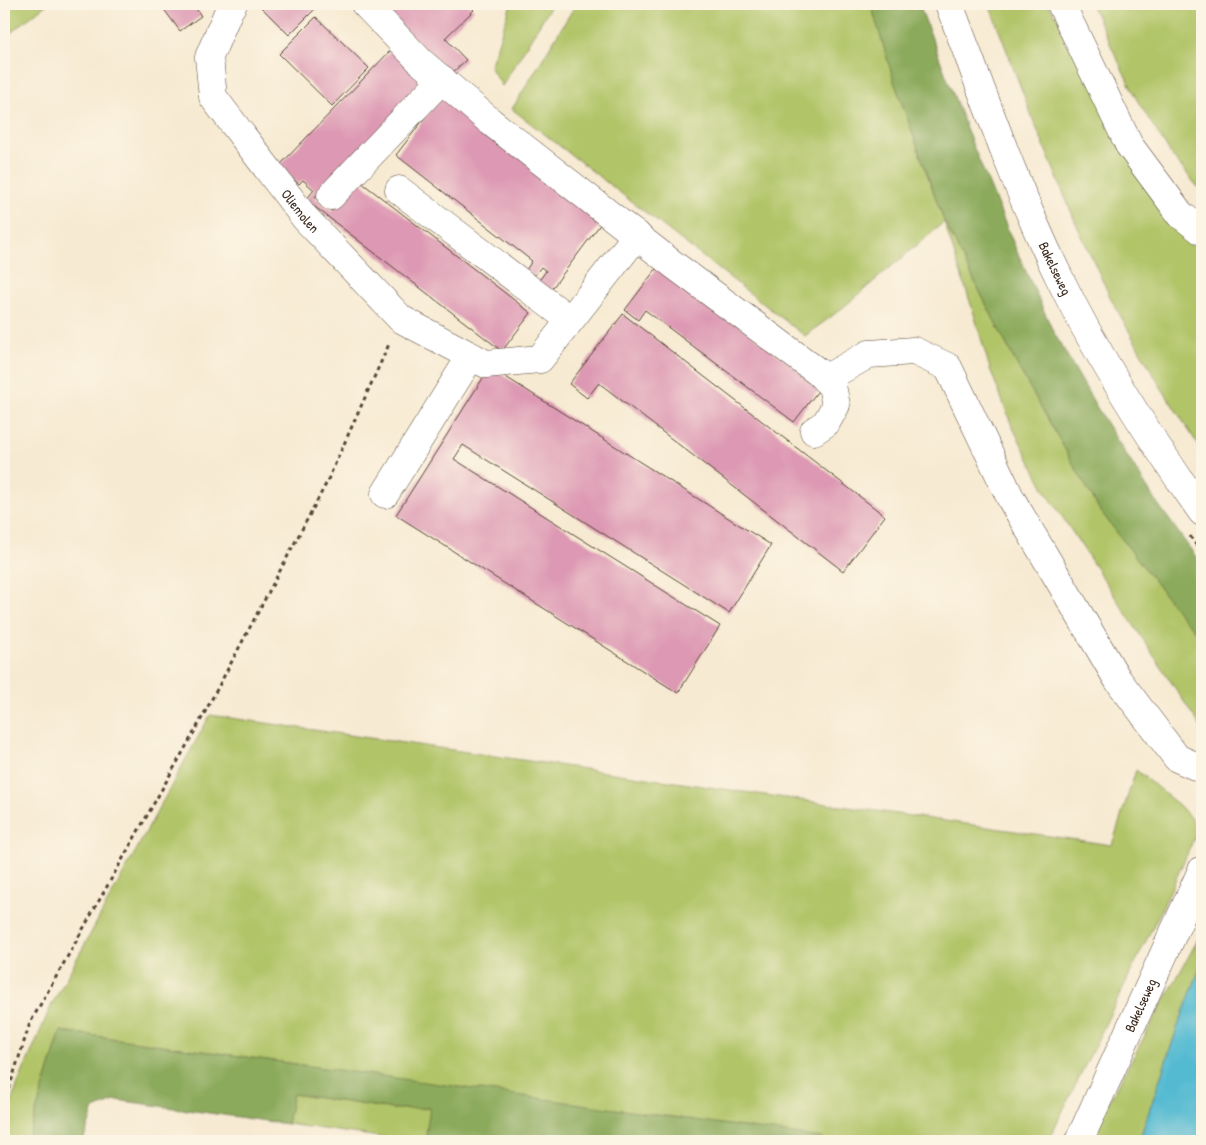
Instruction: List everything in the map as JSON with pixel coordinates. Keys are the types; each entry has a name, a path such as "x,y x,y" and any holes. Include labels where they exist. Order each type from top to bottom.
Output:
{"street":[{"name":"Oliemolen","path":"233,4 209,57 213,97 305,218 401,319 479,360"},
{"path":"365,4 421,62 491,122 818,372 832,386 836,405 826,423 814,431"},
{"name":"Bakelseweg","path":"949,4 995,130 1058,276 1127,401 1202,512"},
{"path":"1061,4 1129,145 1181,215 1202,231"},
{"path":"331,196 442,80"},
{"path":"399,190 570,320"},
{"path":"385,494 479,360 540,359 637,235"},
{"path":"825,379 868,354 914,350 948,367 1011,499 1118,680 1177,758 1202,769"},
{"name":"Bakelseweg","path":"1079,1141 1202,870"}],"path":[{"path":"4,1104 30,1023 197,727 316,502 401,319"}],"green space":[{"path":"4,4 47,4 4,38"},
{"path":"511,4 552,4 502,86 490,67"},
{"path":"576,4 871,4 894,81 944,221 1017,365 1099,509 1182,617 1202,639 1202,729 1046,492 1012,426 990,369 944,222 840,310 805,336 512,109"},
{"path":"871,4 919,4 971,141 1015,247 1053,331 1103,418 1155,500 1202,565 1202,639 1182,617 1099,509 1017,365 944,221 894,81"},
{"path":"989,4 1048,4 1202,239 1202,451 1159,384 1112,301 1075,221 1032,117"},
{"path":"1091,4 1202,4 1202,192 1172,156 1137,100"},
{"path":"210,715 1112,845 1136,770 1180,806 1199,828 1168,896 1048,1141 822,1141 822,1139 61,1031 27,1141 4,1141 4,1127 18,1083 51,1006"},
{"path":"1202,932 1202,963 1178,1026 1139,1141 1087,1141"},
{"path":"61,1031 822,1138 822,1141 425,1141 430,1108 393,1109 293,1094 287,1124 117,1100 94,1109 83,1141 27,1141"},
{"path":"292,1094 393,1109 431,1108 425,1141 387,1141 387,1138 287,1124"}],"water":[{"path":"1202,963 1202,1141 1139,1141 1178,1026"}],"building":[{"path":"160,4 193,4 201,16 180,31"},
{"path":"258,4 320,4 289,35"},
{"path":"380,4 468,4 474,10 445,38 466,60 450,75"},
{"path":"316,17 369,68 332,106 279,54"},
{"path":"393,48 427,82 315,197 332,211 357,179 531,313 502,351 306,200 314,190 303,180 299,184 279,166"},
{"path":"444,93 605,218 550,291 538,282 546,271 541,267 534,276 526,270 532,261 396,155"},
{"path":"659,265 821,387 794,422 645,310 638,320 625,310"},
{"path":"623,314 885,516 843,571 599,383 587,398 569,384"},
{"path":"490,367 771,545 729,613 463,445 454,459 720,626 678,693 396,515"}]}
